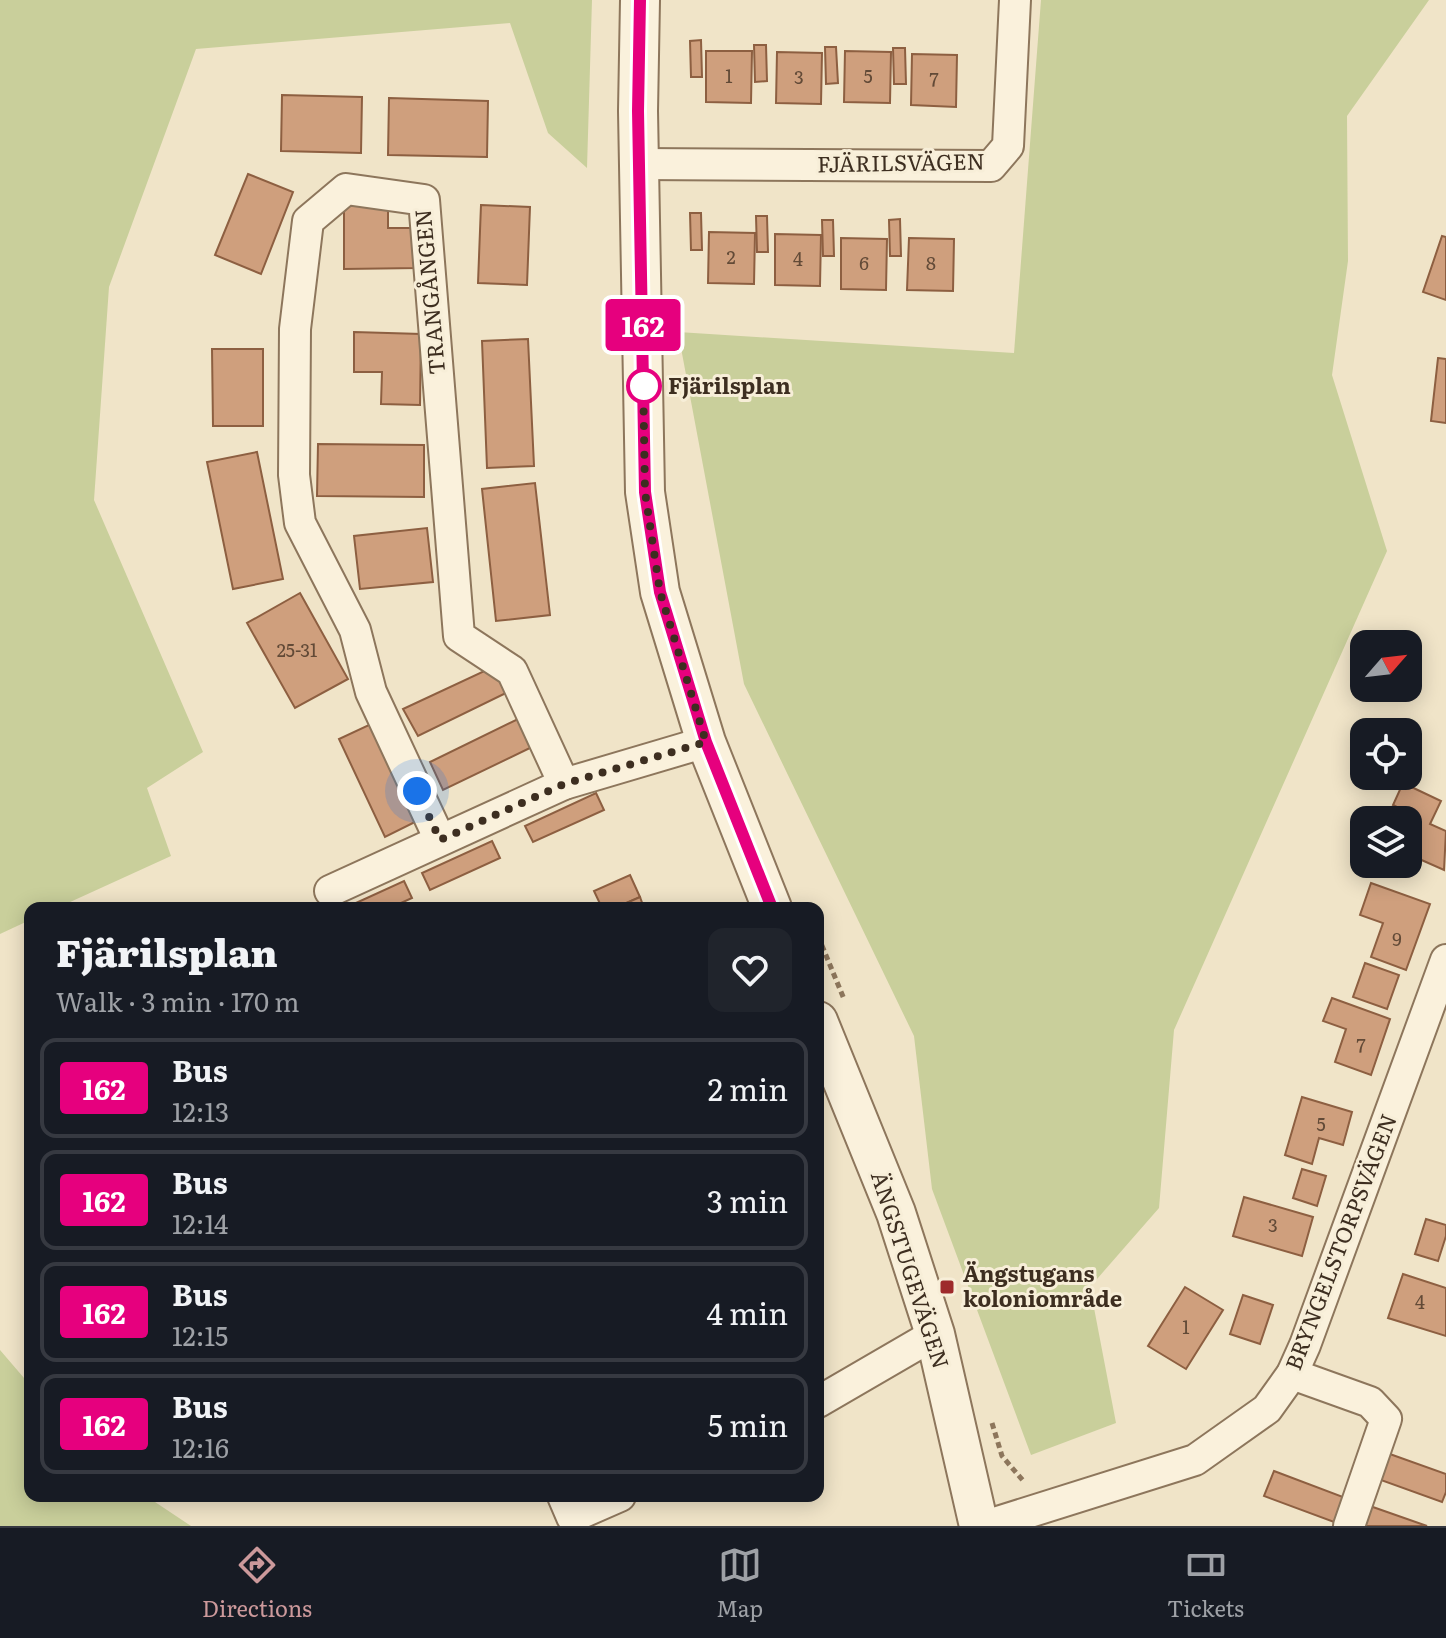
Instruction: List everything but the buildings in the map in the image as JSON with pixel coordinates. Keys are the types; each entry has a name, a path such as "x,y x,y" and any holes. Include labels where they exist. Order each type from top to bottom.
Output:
{"street":[{"path":"640,0 638,111 645,492 660,592 706,742 770,902"},
{"name":"FJÄRILSVÄGEN","path":"640,164 991,166 1008,146 1015,0"},
{"name":"TRANGÅNGEN","path":"440,840 371,692 355,630 300,523 294,475 295,329 308,221 346,189 424,200 459,636 512,671 564,784"},
{"path":"330,891 564,784 706,742"},
{"name":"BRYNGELSTORPSVÄGEN","path":"985,1526 1195,1460 1267,1409 1292,1374 1310,1330 1446,960"},
{"name":"ÄNGSTUGEVÄGEN","path":"824,1036 896,1213 935,1334 979,1526"},
{"path":"824,1399 935,1334"},
{"path":"1292,1374 1370,1402 1386,1419 1349,1526"},
{"path":"566,1502 572,1517 606,1502"}],"green space":[{"path":"0,0 592,0 587,168 548,133 510,23 196,49 109,287 94,500 203,752 147,788 171,856 70,902 24,902 24,923 0,934"},
{"path":"1041,0 1429,0 1347,116 1348,261 1332,375 1387,551 1174,1030 1159,1208 1090,1287 1116,1423 1031,1455 932,1189 914,1036 744,684 678,332 1014,353"},
{"path":"0,1350 24,1378 24,1502 155,1502 191,1526 0,1526"}],"bus line":[{"name":"162","path":"640,0 638,111 645,492 660,592 706,742 770,902"}],"place":[{"name":"Fjärilsplan","path":"644,386"},
{"name":"Ängstugans koloniområde","path":"947,1287"}],"route":[{"path":"417,791 440,840 564,784 706,742 660,592 645,492 643,373 644,386"}]}
